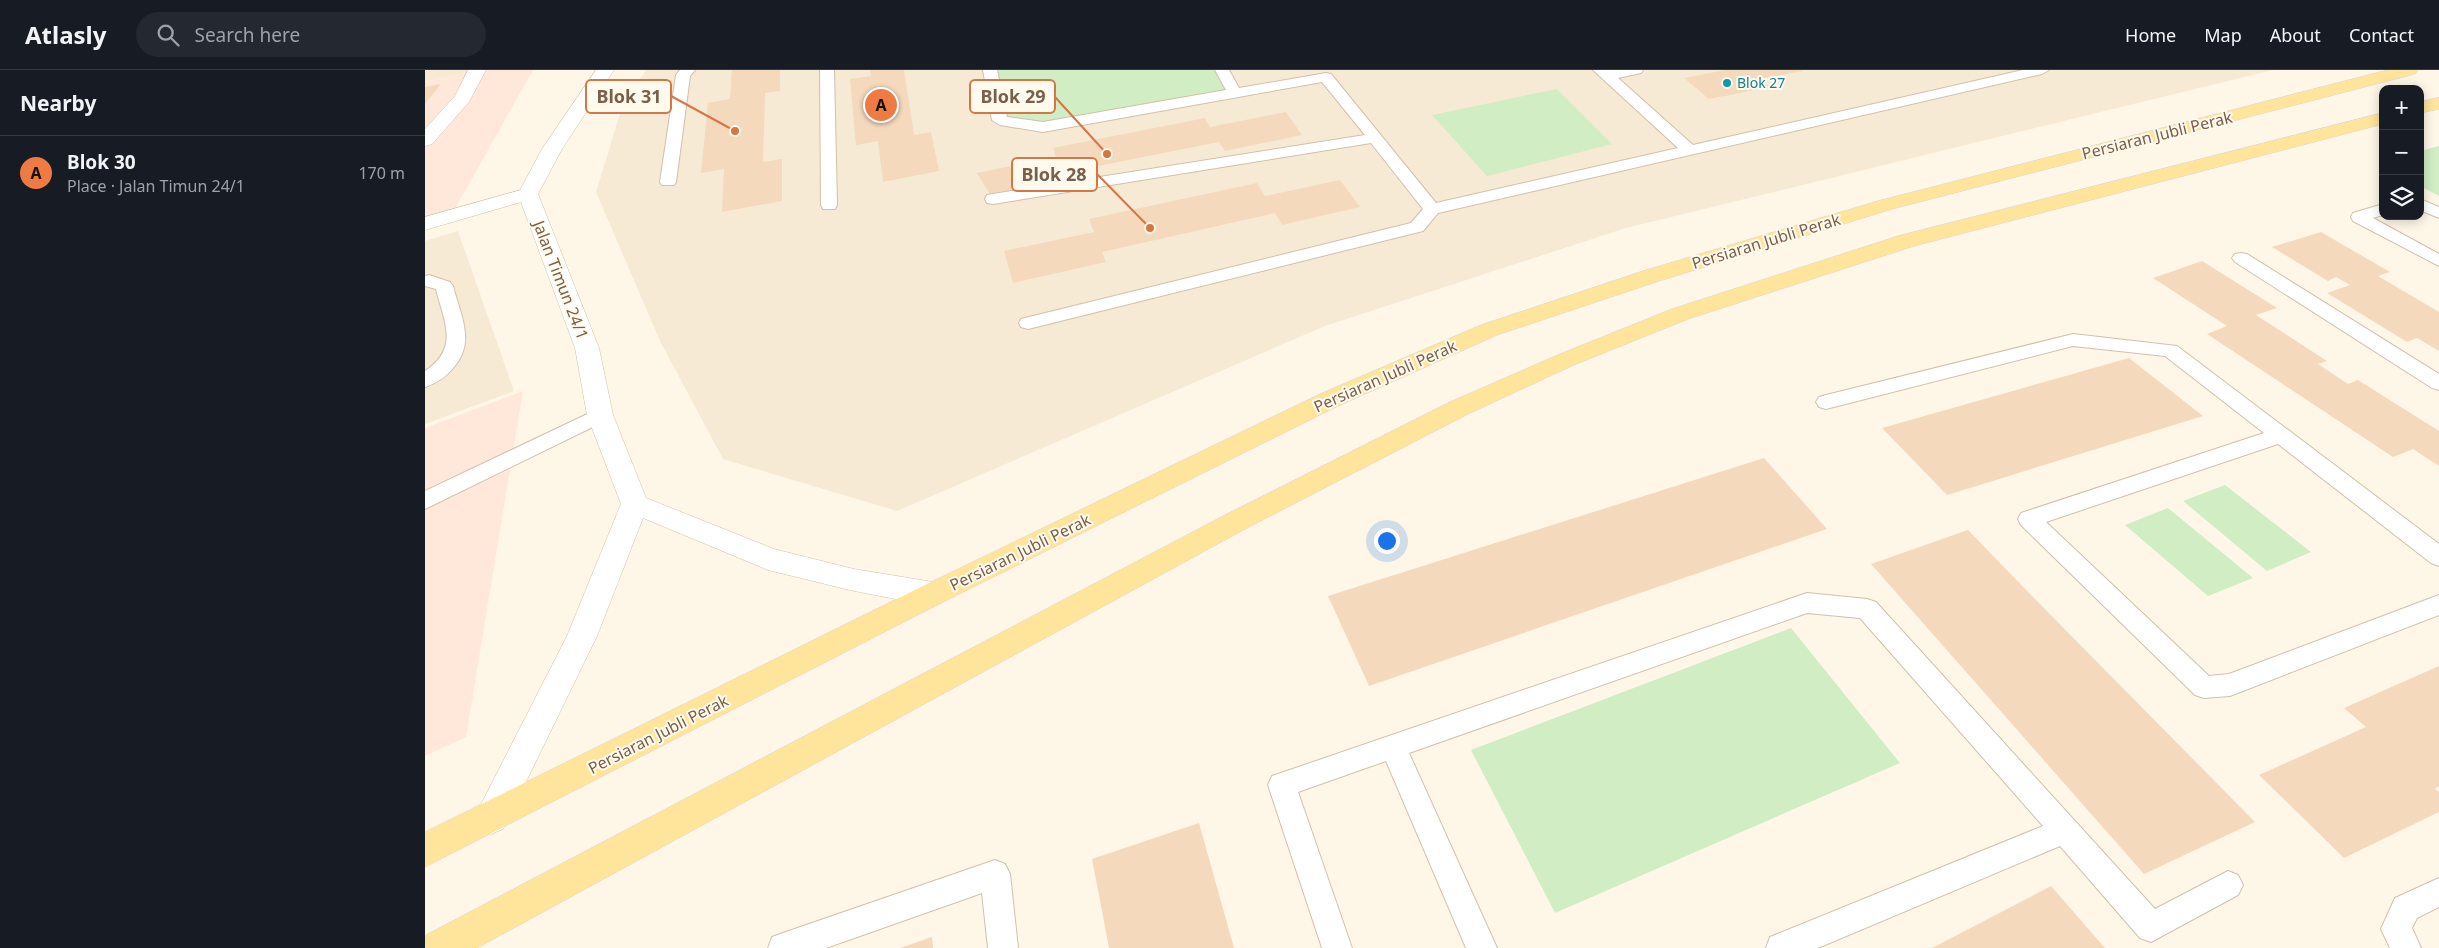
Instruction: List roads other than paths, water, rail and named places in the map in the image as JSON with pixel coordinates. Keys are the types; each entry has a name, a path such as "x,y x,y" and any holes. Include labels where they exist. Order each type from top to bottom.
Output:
{"main road":[{"name":"Persiaran Jubli Perak","path":"425,850 933,594 1329,400 1489,330 1651,276 1885,205 2409,70"},
{"path":"2424,107 2439,103"},
{"path":"2424,113 2439,111"},
{"path":"439,948 1235,522 1459,408 1568,359 1680,314 1906,241 2379,119"}],"street":[{"path":"425,140 463,98 477,70"},
{"path":"425,224 529,194 552,149 605,70"},
{"name":"Jalan Timun 24/1","path":"529,194 587,348 600,415 635,504"},
{"path":"491,818 581,636 635,504 768,559 854,580 933,594"}],"lane":[{"path":"668,182 683,75 688,70"},
{"path":"827,70 829,205"},
{"path":"990,70 999,120 1043,127 1326,77 1432,209"},
{"path":"1222,70 1235,93"},
{"path":"1603,73 1637,70"},
{"path":"1028,324 1417,227 1432,209 2042,70"},
{"path":"1603,73 1689,150"},
{"path":"993,199 1375,138"},
{"path":"2424,206 2439,214"},
{"path":"2379,210 2359,217 2439,261"},
{"path":"2241,258 2439,383"},
{"path":"425,281 429,280 444,286 457,343 452,357 434,375 425,380"},
{"path":"1826,402 2073,340 2170,350 2439,557"},
{"path":"425,501 600,415"},
{"path":"2281,435 2029,519 2204,687 2230,685 2439,605"},
{"path":"1337,948 1282,785 1807,603 1867,609 2151,926 2228,886"},
{"path":"1393,747 1482,948"},
{"path":"1781,948 2065,830"},
{"path":"783,948 995,874 1003,948"},
{"path":"2406,948 2396,929 2406,908 2439,892"}],"place":[{"name":"Blok 27","path":"1727,83"},
{"name":"Blok 30","path":"881,105"},
{"name":"Blok 31","path":"735,131"},
{"name":"Blok 29","path":"1107,154"},
{"name":"Blok 28","path":"1150,228"}]}
